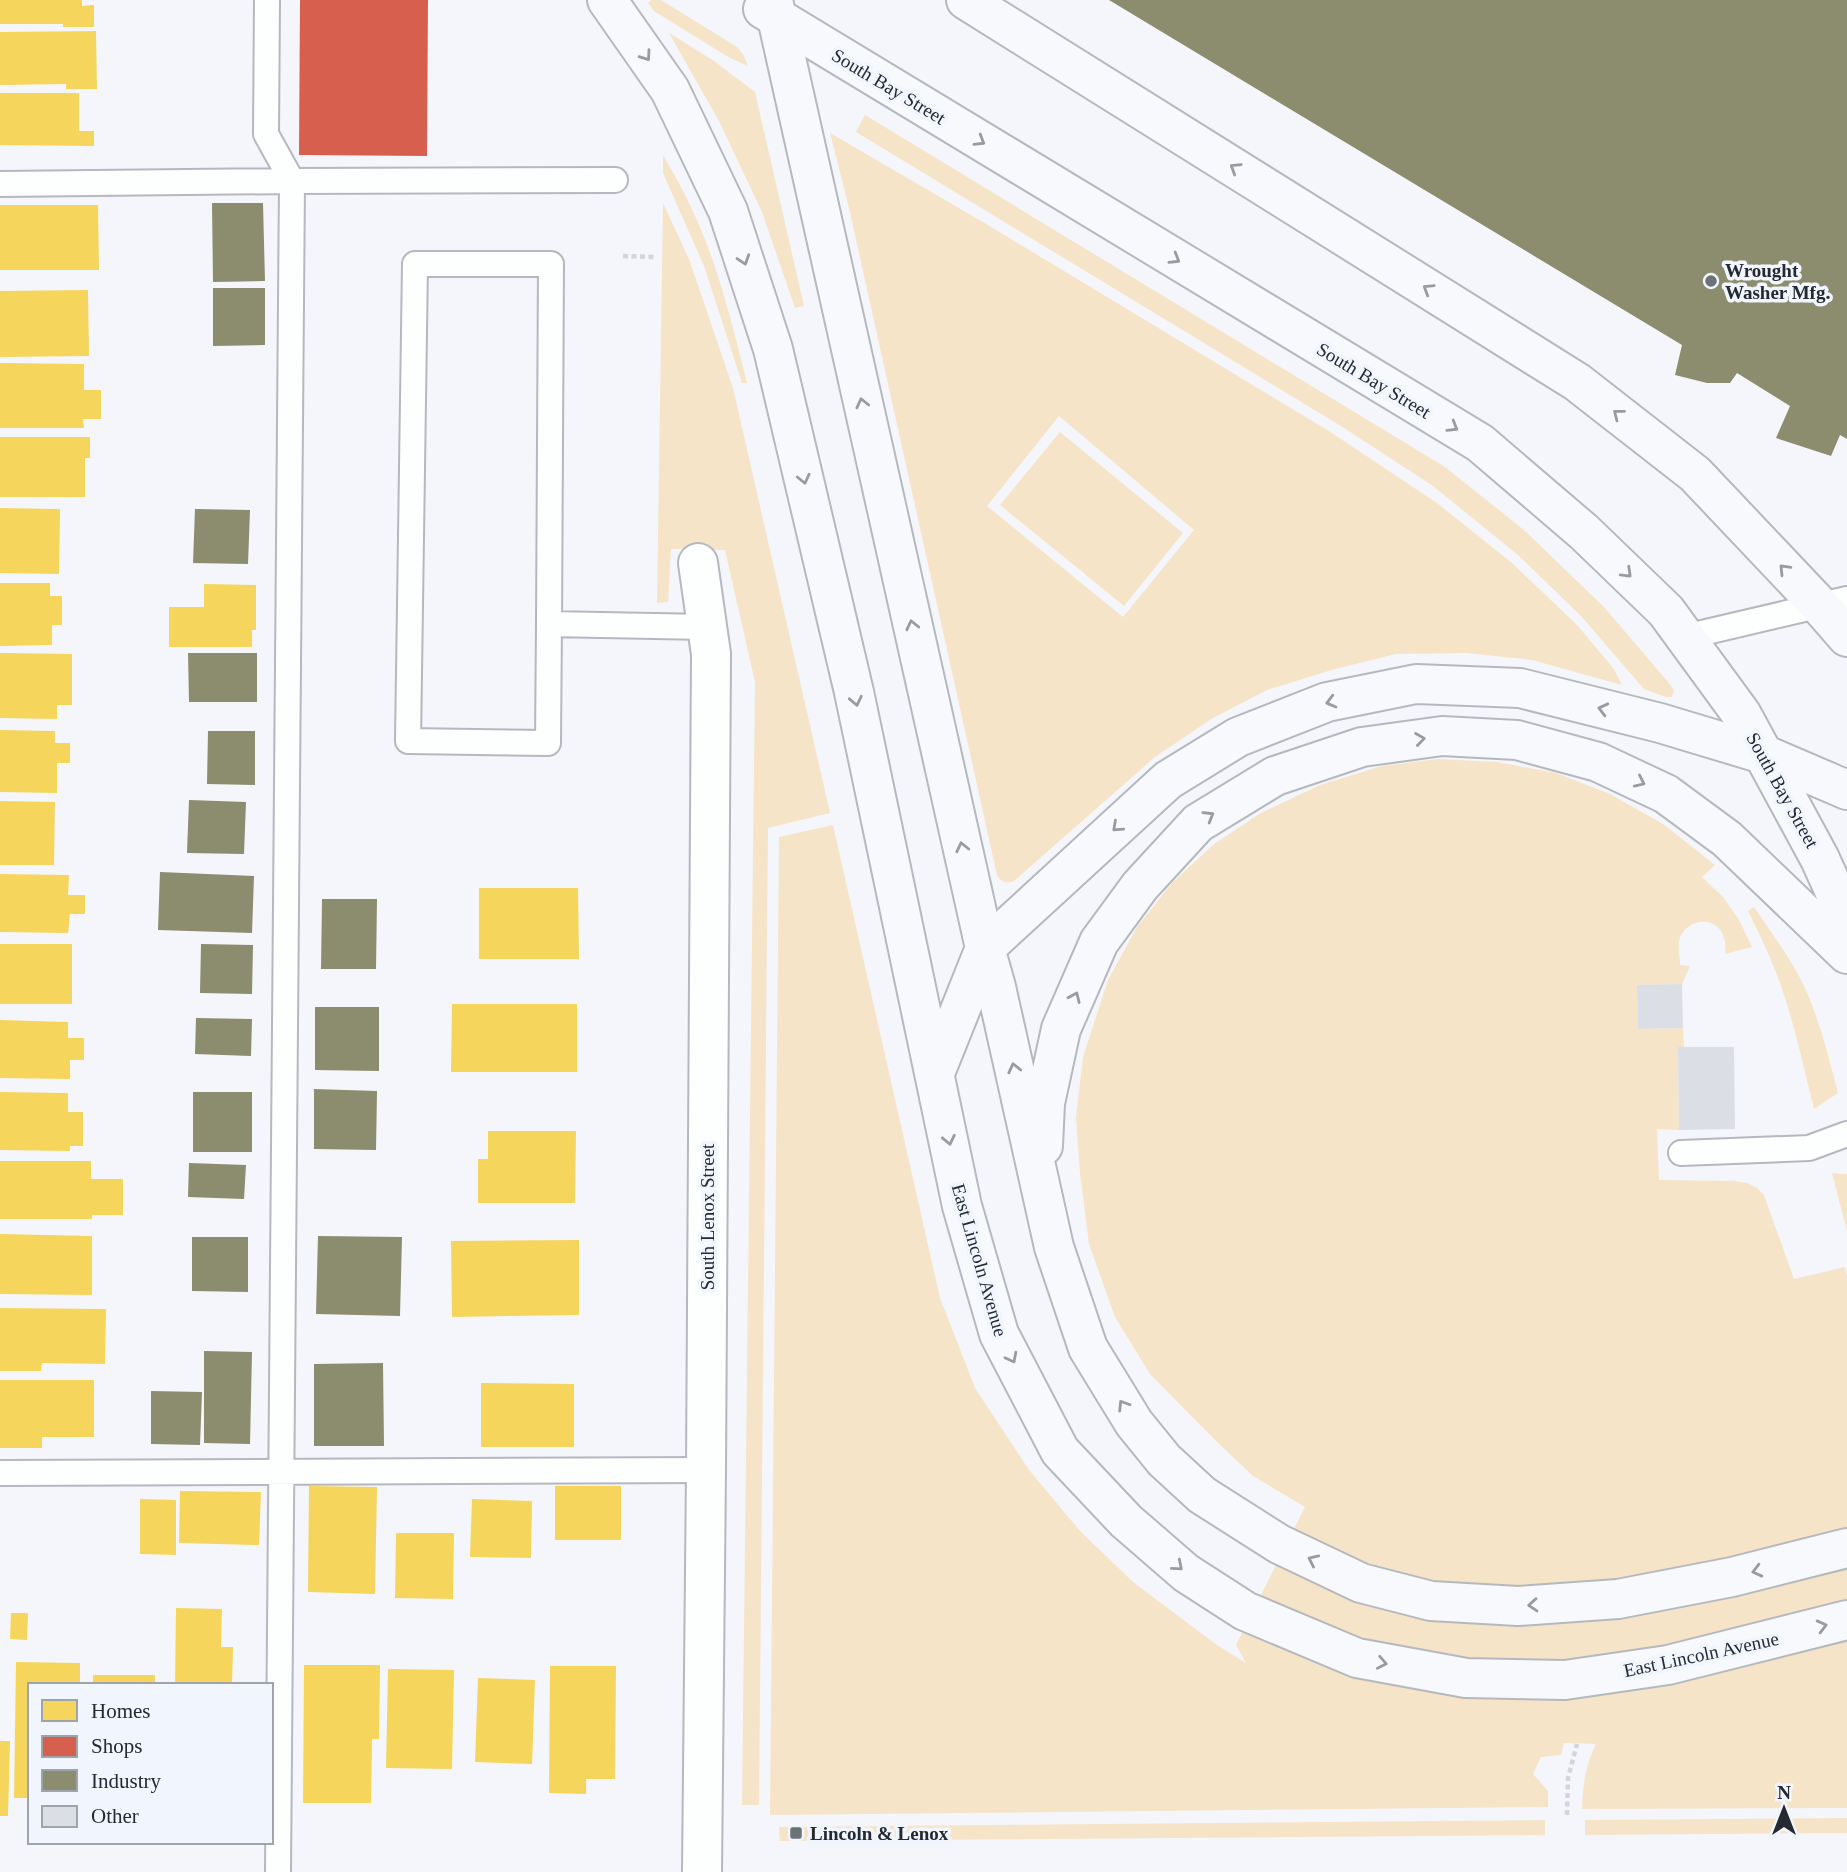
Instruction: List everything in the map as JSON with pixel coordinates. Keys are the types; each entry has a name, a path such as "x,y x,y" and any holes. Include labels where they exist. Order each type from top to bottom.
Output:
{"main road":[{"name":"East Lincoln Avenue","path":"607,0 670,90 728,211 774,349 854,692 962,1206 999,1334 1060,1451 1126,1521 1186,1573 1245,1611 1357,1658 1466,1678 1565,1680 1668,1665 1847,1620"},
{"path":"965,0 1577,382 1695,474 1833,602 1847,637"},
{"path":"765,5 996,987 1054,1247 1088,1348 1134,1423 1164,1460 1202,1495 1279,1544 1361,1583 1431,1601 1518,1606 1618,1599 1732,1577 1847,1548"},
{"name":"South Bay Street","path":"765,5 1480,443 1584,532 1666,611 1742,715 1820,859 1847,919"},
{"path":"935,1073 985,948 1168,780 1238,737 1327,702 1416,684 1520,688 1660,723 1763,754 1847,790"},
{"path":"1040,1183 1045,1103 1061,1029 1099,942 1140,886 1198,823 1275,776 1362,747 1442,736 1517,740 1598,762 1666,794 1727,839 1847,954"}],"street":[{"name":"South Lenox Street","path":"698,563 711,654 702,1872"}],"lane":[{"path":"267,0 266,134 292,181 278,1872"},
{"path":"0,184 615,180"},
{"path":"415,264 551,264 549,624 548,743 408,741 415,264"},
{"path":"1685,638 1833,602"},
{"path":"549,624 707,627"},
{"path":"1681,1153 1809,1148 1847,1134"},
{"path":"0,1473 706,1470"}],"path":[{"path":"623,256 656,257"},
{"path":"1567,1815 1569,1778 1577,1744"}],"shaded area":[{"path":"651,0 661,0 737,47 748,66 730,58 654,11 648,3"},
{"path":"669,33 714,61 755,92 804,306 795,308 762,212 719,121"},
{"path":"865,115 1445,467 1524,530 1604,607 1668,682 1674,690 1672,697 1644,689 1581,616 1518,555 1433,486 1341,426 856,132"},
{"path":"830,133 1332,433 1437,503 1512,563 1577,625 1614,669 1622,685 1532,660 1467,653 1396,654 1267,690 1213,718 1155,757 1014,881 1002,881 997,875","holes":["1059,416 1194,530 1123,617 987,506"]},
{"path":"663,155 682,188 705,239 721,286 747,383 742,383 704,266 663,173"},
{"path":"663,203 689,259 733,388 830,813 768,828 759,1805 742,1805 755,682 725,550 671,549 668,602 657,603"},
{"path":"1060,432 1183,533 1124,606 1000,505"},
{"path":"1438,759 1497,762 1556,773 1610,794 1663,824 1715,865 1702,877 1723,897 1739,920 1752,947 1725,954 1725,940 1714,924 1705,922 1689,926 1682,933 1679,942 1680,965 1690,966 1682,984 1637,985 1638,1029 1683,1028 1684,1047 1678,1047 1679,1130 1657,1129 1659,1180 1747,1183 1764,1195 1794,1279 1845,1267 1847,1808 1582,1809 1585,1776 1596,1744 1564,1743 1561,1755 1541,1757 1533,1774 1548,1791 1548,1807 770,1815 779,837 833,825 940,1298 975,1388 1029,1470 1080,1531 1133,1582 1217,1645 1246,1663 1236,1645 1305,1507 1253,1476 1213,1438 1150,1374 1115,1317 1089,1244 1080,1173 1076,1118 1083,1057 1108,980 1137,927 1172,883 1214,844 1261,813 1320,785 1382,766"},
{"path":"1754,907 1799,975 1826,1046 1838,1093 1814,1109 1783,992 1748,911"},
{"path":"1832,1173 1847,1174 1847,1232"},
{"path":"1847,1818 1847,1833 1585,1835 1585,1820"},
{"path":"1545,1820 1545,1835 780,1841 779,1827"}],"building: Homes":[{"path":"0,0 82,0 82,6 94,5 94,27 0,24"},
{"path":"96,31 97,89 66,89 66,84 0,85 0,32"},
{"path":"0,93 79,93 79,131 94,131 94,146 0,145"},
{"path":"0,205 98,205 99,270 0,270"},
{"path":"88,290 89,356 0,357 0,291"},
{"path":"0,363 84,364 84,390 101,390 101,419 83,419 84,428 0,428"},
{"path":"0,437 90,437 90,458 85,458 85,497 0,497"},
{"path":"0,508 60,509 59,574 0,573"},
{"path":"0,583 50,583 50,596 62,596 62,625 52,625 52,645 0,646"},
{"path":"204,584 256,585 256,630 252,630 252,647 169,647 169,607 204,607"},
{"path":"0,653 72,654 72,705 57,705 57,719 0,718"},
{"path":"0,730 55,731 55,743 70,743 70,763 57,763 57,793 0,792"},
{"path":"0,801 55,802 54,865 0,865"},
{"path":"0,874 69,875 68,895 85,895 85,914 70,914 68,933 0,932"},
{"path":"479,888 578,888 579,959 479,959"},
{"path":"0,944 72,944 72,1004 0,1004"},
{"path":"452,1004 577,1004 577,1072 451,1072"},
{"path":"0,1020 68,1022 68,1038 84,1038 84,1060 70,1060 70,1079 0,1078"},
{"path":"0,1092 68,1093 68,1112 83,1112 83,1146 70,1146 70,1151 0,1150"},
{"path":"488,1131 576,1131 575,1203 478,1203 478,1159 488,1159"},
{"path":"0,1161 91,1161 91,1179 123,1179 123,1215 92,1215 92,1219 0,1219"},
{"path":"0,1234 92,1236 92,1295 0,1294"},
{"path":"579,1240 579,1315 452,1317 451,1241"},
{"path":"0,1308 106,1309 105,1364 42,1363 41,1371 0,1371"},
{"path":"0,1380 94,1380 94,1437 42,1437 42,1448 0,1448"},
{"path":"481,1383 574,1384 574,1447 481,1447"},
{"path":"309,1486 377,1487 375,1594 308,1592"},
{"path":"555,1486 621,1486 621,1540 555,1540"},
{"path":"180,1491 261,1492 259,1545 179,1543"},
{"path":"140,1499 176,1500 176,1555 140,1554"},
{"path":"472,1499 532,1501 531,1558 470,1557"},
{"path":"396,1533 454,1533 453,1599 395,1598"},
{"path":"176,1608 222,1609 221,1647 233,1647 232,1683 175,1683"},
{"path":"11,1613 28,1613 27,1640 10,1639"},
{"path":"16,1662 80,1663 80,1683 28,1683 28,1798 14,1798"},
{"path":"304,1665 380,1665 379,1739 372,1739 371,1803 303,1803"},
{"path":"550,1666 616,1666 615,1779 586,1779 586,1794 549,1793"},
{"path":"388,1669 454,1670 452,1769 386,1768"},
{"path":"93,1675 155,1675 155,1683 93,1683"},
{"path":"478,1678 535,1680 532,1764 475,1762"},
{"path":"0,1741 10,1741 8,1816 0,1816"}],"building: Shops":[{"path":"300,0 428,0 427,156 299,155"}],"building: Industry":[{"name":"Wrought Washer Mfg.","path":"1109,0 1847,0 1847,439 1840,435 1831,456 1776,438 1790,406 1737,373 1730,383 1707,383 1675,375 1682,345"},
{"path":"212,203 263,203 265,281 213,282"},
{"path":"213,288 265,288 265,345 213,346"},
{"path":"195,509 250,510 248,564 193,563"},
{"path":"188,653 257,653 257,702 189,702"},
{"path":"208,731 255,731 255,785 207,784"},
{"path":"189,800 246,802 244,854 187,853"},
{"path":"160,872 254,876 252,933 158,930"},
{"path":"322,899 377,899 376,969 321,969"},
{"path":"201,944 253,945 252,994 200,993"},
{"path":"315,1007 379,1007 379,1071 315,1070"},
{"path":"196,1018 252,1019 251,1056 195,1054"},
{"path":"314,1089 377,1091 376,1150 314,1149"},
{"path":"193,1092 252,1092 252,1152 193,1152"},
{"path":"189,1163 246,1165 244,1199 188,1197"},
{"path":"318,1236 402,1237 400,1316 316,1314"},
{"path":"192,1237 248,1237 248,1292 192,1291"},
{"path":"204,1351 252,1352 250,1444 204,1443"},
{"path":"383,1363 384,1446 314,1446 314,1364"},
{"path":"151,1391 202,1392 200,1445 151,1444"}],"building: Other":[{"path":"1682,984 1683,1028 1638,1029 1637,985"},
{"path":"1678,1047 1734,1047 1735,1129 1679,1130"}],"place":[{"name":"Wrought Washer Mfg.","path":"1711,281"},
{"name":"Lincoln & Lenox","path":"796,1833"}]}
